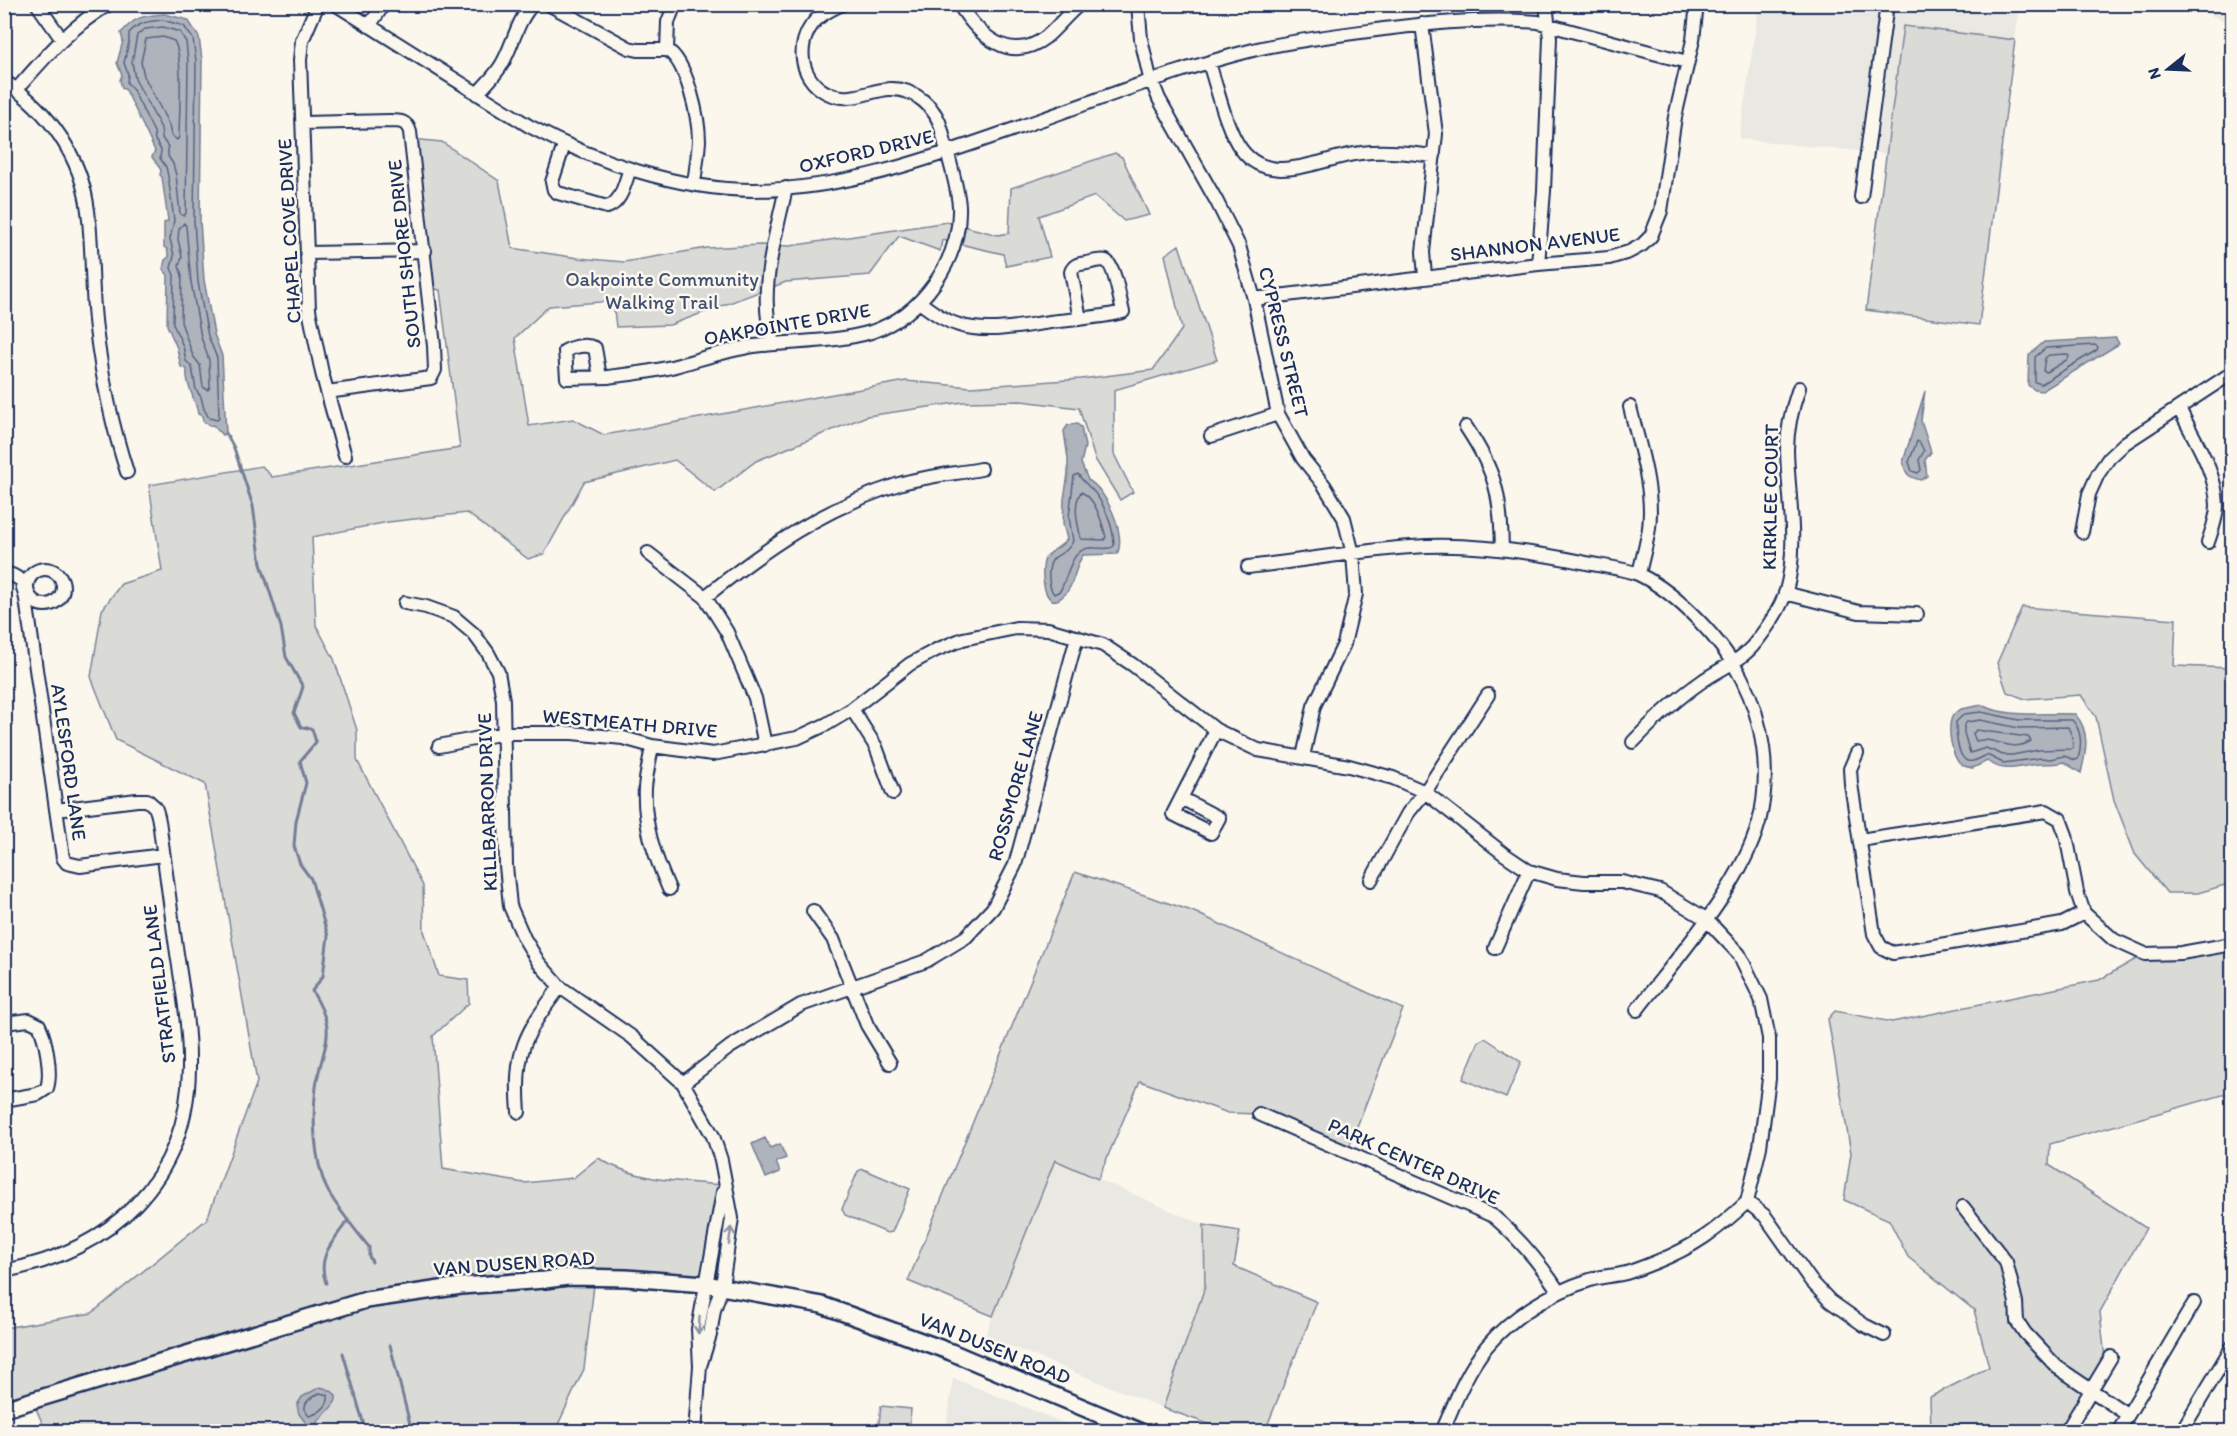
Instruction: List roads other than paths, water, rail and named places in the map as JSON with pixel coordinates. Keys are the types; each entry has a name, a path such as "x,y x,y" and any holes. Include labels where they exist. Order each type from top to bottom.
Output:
{"main road":[{"name":"VAN DUSEN ROAD","path":"4,1409 366,1300 461,1286 568,1277 626,1278 705,1284 822,1305 901,1332 1141,1431"},
{"name":"VAN DUSEN ROAD","path":"4,1400 23,1403"}],"street":[{"path":"37,4 61,39"},
{"path":"17,89 61,39 109,4"},
{"name":"CHAPEL COVE DRIVE","path":"318,4 301,48 309,310 327,392 345,456"},
{"name":"OXFORD DRIVE","path":"335,4 528,126 564,145 630,169 694,183 736,189 786,188 861,176 946,152 1209,63 1306,39 1422,24 1496,20 1538,22 1687,62"},
{"path":"369,26 384,4"},
{"path":"477,94 503,63 523,19 533,4"},
{"path":"548,4 629,48 667,50 676,56 696,118 699,142 694,183"},
{"path":"667,50 668,22 675,4"},
{"name":"OAKPOINTE DRIVE","path":"600,377 595,348 572,347 565,351 567,378 600,377 672,367 734,349 871,332 891,322 919,302 933,287 949,257 958,224 957,191 937,113 917,97 903,91 888,89 855,97 839,97 821,91 809,80 803,58 809,29 823,14 842,4"},
{"path":"958,4 977,30 996,44 1010,48 1042,39 1080,4"},
{"name":"CYPRESS STREET","path":"1138,4 1141,39 1151,81 1167,116 1225,216 1239,246 1254,299 1278,414 1304,459 1324,485 1344,518 1353,554 1356,594 1344,644 1314,706 1303,757"},
{"path":"1538,264 1544,191 1550,24 1546,4"},
{"name":"SHANNON AVENUE","path":"1254,299 1617,256 1642,245 1652,236 1661,211 1675,117 1693,40 1697,4"},
{"path":"1861,197 1887,4"},
{"path":"1422,24 1435,117 1434,156 1423,252 1425,277"},
{"path":"1209,63 1236,142 1248,158 1264,167 1277,170 1290,169 1362,152 1434,156"},
{"path":"4,81 17,89 39,110 60,136 74,159 85,193 96,330 112,412 128,472"},
{"name":"SOUTH SHORE DRIVE","path":"303,123 390,121 406,123 410,132 425,251 435,358 434,375 429,379 327,392"},
{"path":"564,145 552,182 554,190 558,193 607,207 613,206 630,169"},
{"path":"773,344 767,314 766,292 786,188"},
{"path":"308,253 425,251"},
{"path":"919,302 946,320 975,329 1080,319 1123,312 1111,266 1103,260 1078,264 1071,272 1080,319"},
{"path":"2082,532 2090,494 2098,474 2109,458 2125,443 2232,373"},
{"name":"KIRKLEE COURT","path":"1633,742 1665,708 1702,681 1734,662 1755,645 1785,593 1792,559 1793,528 1787,449 1791,412 1799,388"},
{"path":"1630,407 1644,465 1648,496 1649,526 1639,574"},
{"path":"2179,408 2201,451 2214,488 2217,506 2208,542"},
{"path":"1211,436 1278,414"},
{"path":"1466,427 1482,451 1496,485 1502,512 1502,549"},
{"path":"705,597 758,555 793,532 844,505 901,484 981,469"},
{"path":"1248,567 1428,546 1502,549 1639,574 1685,606 1734,662 1750,696 1762,739 1766,782 1758,823 1736,875 1706,919 1637,1010"},
{"path":"648,553 705,597 727,632 743,665 755,698 765,745"},
{"name":"AYLESFORD LANE","path":"8,575 31,576"},
{"name":"AYLESFORD LANE","path":"8,575 21,580 26,598 62,856 69,864 80,866 163,855"},
{"path":"1785,593 1859,612 1917,614"},
{"name":"KILLBARRON DRIVE","path":"405,603 426,607 454,617 474,634 498,672 503,700 506,866 510,906 529,946 539,963 560,987 632,1037 683,1083 700,1109 713,1136 721,1160 732,1218 722,1287 700,1366"},
{"name":"WESTMEATH DRIVE","path":"439,746 504,733 572,733 623,738 652,746 713,754 797,738 852,709 910,664 963,639 1016,628 1048,628 1103,645 1133,665 1216,730 1258,750 1349,766 1393,778 1425,792 1529,871 1557,879 1622,882 1659,891 1706,919 1739,954 1761,999 1769,1038 1769,1079 1760,1147 1747,1202"},
{"name":"ROSSMORE LANE","path":"683,1083 730,1047 801,1005 926,961 966,937 993,908 1016,865 1077,637"},
{"path":"1371,880 1408,813 1425,792 1488,695"},
{"path":"852,709 876,747 893,793"},
{"path":"1181,798 1216,730"},
{"path":"652,746 645,789 647,820 653,852 669,890"},
{"path":"1857,753 1850,769 1874,934 1881,947 1893,953 2062,924 2084,913"},
{"name":"STRATFIELD LANE","path":"4,1271 77,1249 105,1232 142,1198 172,1149 185,1108 189,1067 181,983 157,811 147,800 56,810"},
{"path":"1860,840 2046,811 2060,819 2066,835 2077,892 2084,913 2114,940 2145,954 2181,953 2232,944"},
{"path":"1495,948 1529,871"},
{"path":"813,911 833,939 867,1025 890,1063"},
{"path":"519,1112 517,1083 519,1059 533,1023 560,987"},
{"path":"4,1023 29,1020 39,1025 45,1039 49,1079 47,1088 43,1092 4,1100"},
{"name":"PARK CENTER DRIVE","path":"1259,1114 1493,1216 1539,1261 1559,1293"},
{"name":"KILLBARRON DRIVE","path":"700,1366 698,1329 724,1185"},
{"path":"1442,1431 1463,1382 1486,1347 1517,1318 1559,1293 1591,1279 1636,1269 1691,1247 1715,1232 1747,1202 1765,1216 1811,1281 1830,1301 1864,1325 1884,1335"},
{"path":"1963,1207 2006,1262 2016,1302 2017,1321 2025,1333 2056,1367 2128,1415"},
{"path":"2118,1431 2194,1303"},
{"path":"2181,1431 2232,1347"},
{"path":"2066,1431 2111,1357"},
{"path":"695,1431 700,1366"}],"water":[{"path":"164,14 188,20 199,37 202,60 200,221 204,280 214,334 222,356 226,433 222,435 213,425 210,426 203,421 202,416 198,414 188,381 187,369 181,367 177,348 167,325 168,275 163,269 165,260 169,257 164,247 164,223 168,221 161,170 152,157 155,151 126,90 122,88 120,80 122,75 117,63 123,41 121,33 126,27 140,18"},
{"path":"2116,338 2119,344 2042,391 2035,390 2028,385 2029,355 2044,342"},
{"path":"1925,391 1921,421 1931,452 1925,460 1927,476 1921,480 1908,475 1903,462"},
{"path":"1077,424 1081,427 1085,446 1081,463 1088,480 1095,485 1108,502 1117,525 1119,546 1117,554 1083,555 1070,588 1056,600 1050,599 1047,594 1044,587 1043,570 1046,557 1067,539 1063,524 1068,474 1064,431 1068,425"},
{"path":"1981,705 2004,712 2075,714 2083,728 2086,742 2081,773 2064,762 2013,768 2001,768 1987,761 1973,768 1960,764 1951,743 1952,718 1960,710"},
{"path":"765,1138 770,1148 780,1144 786,1158 776,1162 780,1172 766,1178 752,1144"},
{"path":"320,1387 336,1395 336,1400 314,1428 320,1431 312,1431 299,1414 297,1405 302,1397"}],"waterway":[{"path":"226,433 234,448 253,506 261,564 281,627 286,657 303,687 294,713 301,727 312,729 316,742 300,761 306,783 296,821 294,846 300,864 311,879 328,936 323,976 312,991 320,1006 327,1030 315,1098 314,1124 319,1164 329,1194 369,1247 372,1262"},
{"path":"326,1283 323,1265 325,1257 332,1242 348,1220"},
{"path":"390,1345 412,1432"},
{"path":"343,1353 366,1432"}],"park label":[{"name":"Oakpointe Community Walking Trail","path":"662,290"}]}
